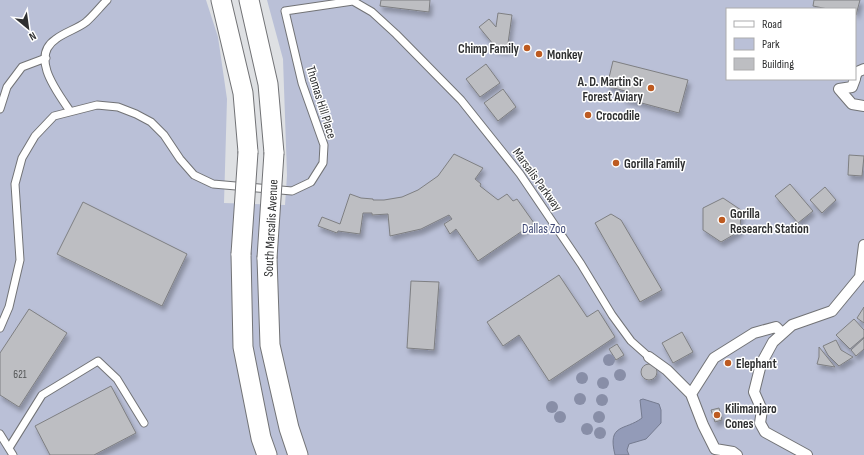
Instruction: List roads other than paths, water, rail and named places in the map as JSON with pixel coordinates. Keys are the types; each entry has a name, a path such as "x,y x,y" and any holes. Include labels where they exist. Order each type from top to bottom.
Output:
{"main road":[{"name":"South Marsalis Avenue","path":"221,0 243,93 248,152 242,254 243,347 261,438 268,455"},
{"name":"South Marsalis Avenue","path":"249,0 268,84 274,153 267,258 270,345 289,428 298,455"}],"street":[{"path":"856,75 857,72 864,69"},
{"path":"854,80 852,87 839,89 852,104 864,106"},
{"path":"807,455 765,432 760,424 762,410 754,392 756,380 761,364 773,342 782,333 792,325 832,311 860,277 864,245"},
{"path":"691,394 714,358 754,333 776,327 782,333"},
{"name":"Marsalis Parkway","path":"649,357 667,370 691,394 714,452 733,452 737,455"}],"lane":[{"path":"70,111 46,72 46,51 55,40 86,22 107,0"},
{"name":"Marsalis Parkway","path":"285,11 353,1 372,12 396,34 461,100 515,168 581,264 612,315 631,341 649,357"},
{"name":"Thomas Hill Place","path":"0,328 9,307 20,260 15,184 22,158 35,136 54,116 97,105 118,107 151,122 164,135 180,159 194,175 213,184 292,191 311,182 323,163 324,145 302,84 285,11"},
{"path":"0,109 7,87 22,67 46,58"},
{"path":"11,452 42,394 98,361 117,379 144,423"},
{"path":"0,434 11,452"}],"place":[{"name":"Chimp Family","path":"527,48"},
{"name":"Monkey","path":"539,54"},
{"name":"A. D. Martin Sr Forest Aviary","path":"651,88"},
{"name":"Crocodile","path":"588,115"},
{"name":"Gorilla Family","path":"616,163"},
{"name":"Gorilla Research Station","path":"722,220"},
{"name":"Elephant","path":"728,363"},
{"name":"Kilimanjaro Cones","path":"717,415"}],"park label":[{"name":"Dallas Zoo","path":"544,228"}]}
